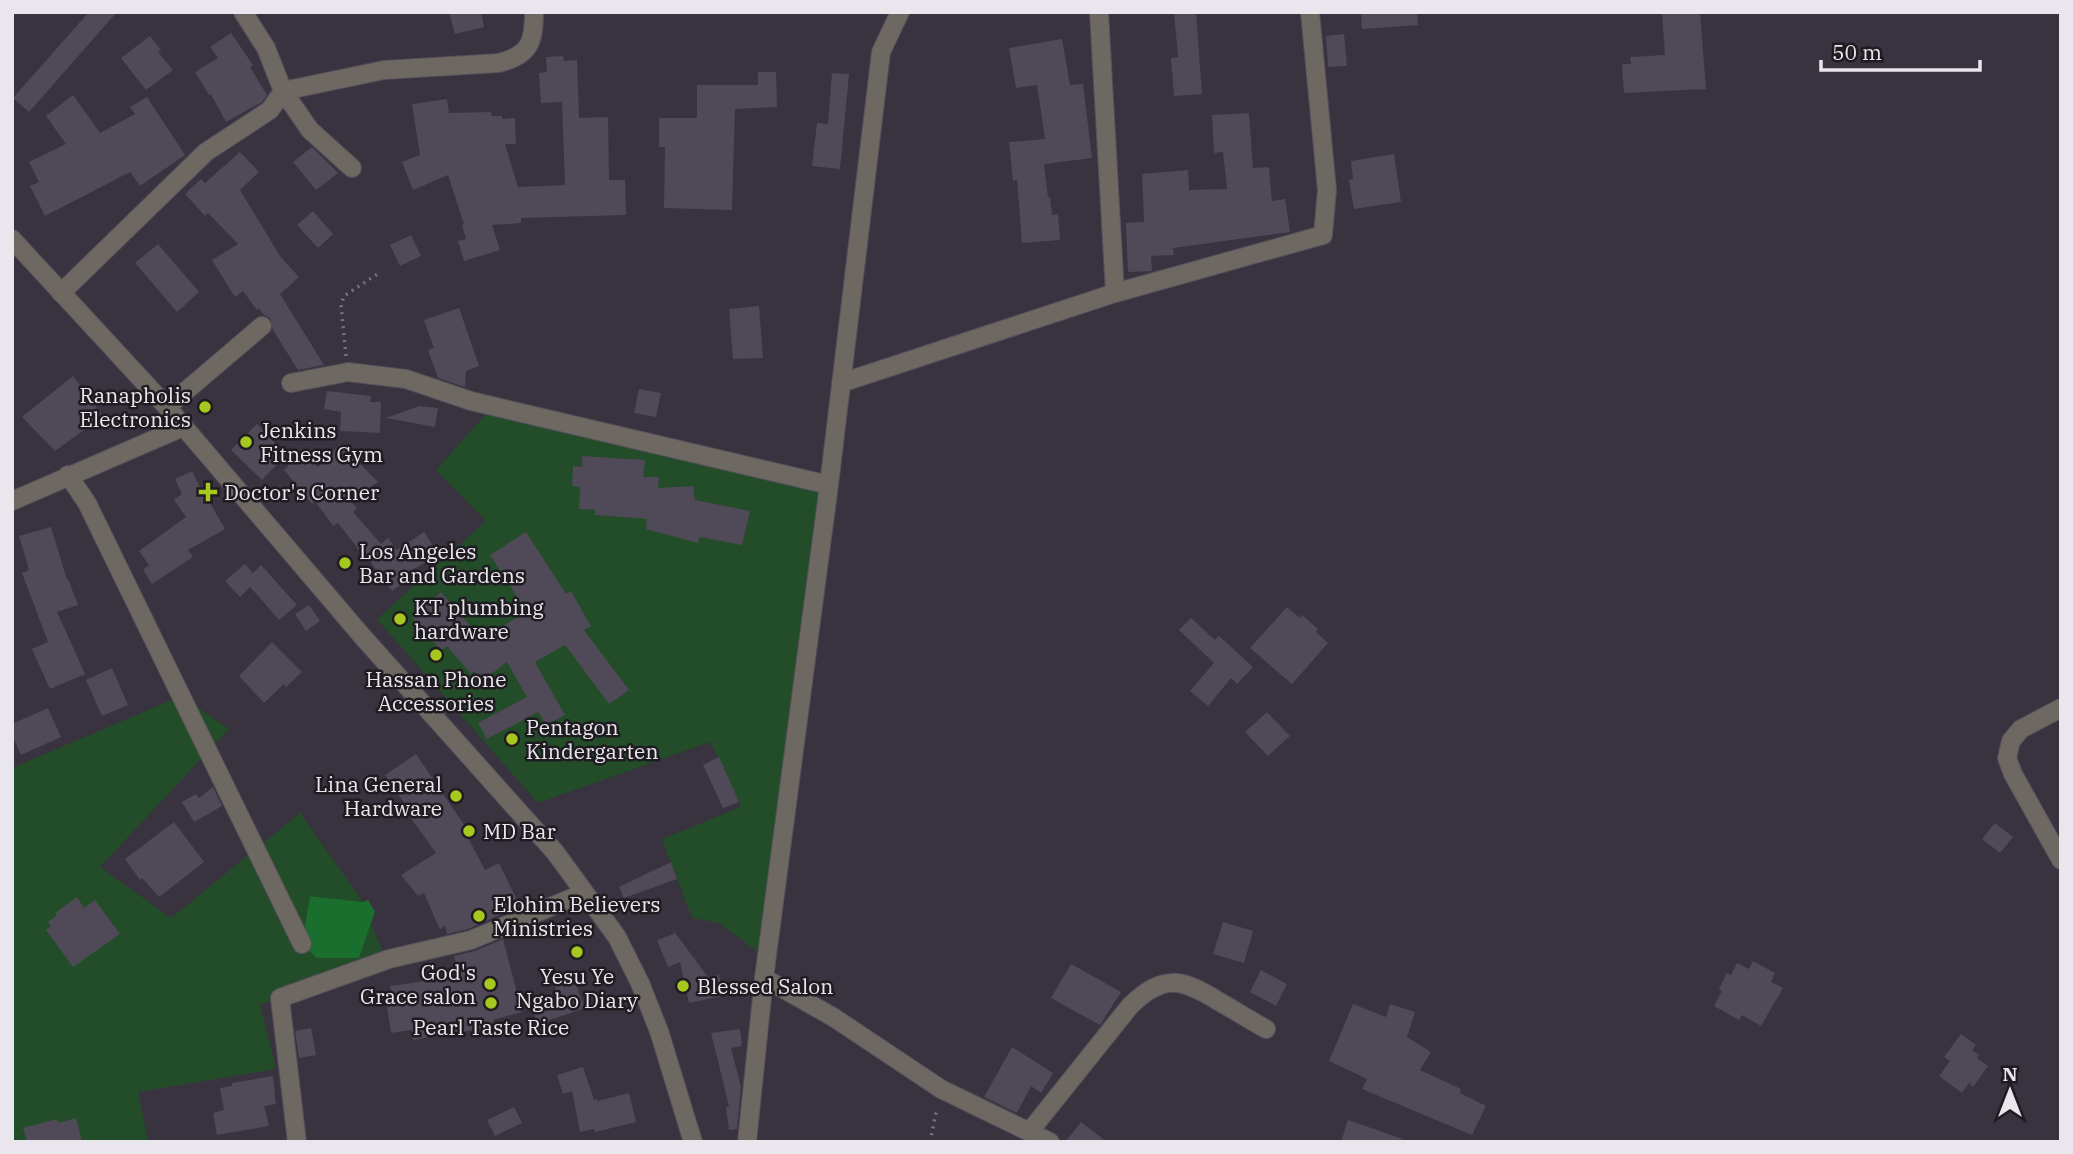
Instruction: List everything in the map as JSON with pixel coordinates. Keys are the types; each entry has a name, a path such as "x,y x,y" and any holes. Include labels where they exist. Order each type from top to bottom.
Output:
{"street":[{"path":"243,12 266,47 283,91 310,130 352,168"},
{"path":"61,293 206,152 270,110 283,91 384,70 513,60 527,50 534,33 534,12"},
{"path":"747,1142 764,978 829,485 881,52 900,12"},
{"path":"1099,12 1115,293"},
{"path":"841,383 1115,293 1323,235 1327,190 1310,12"},
{"path":"12,239 167,407 362,636 555,852 617,937 640,983 659,1031 693,1142"},
{"path":"167,407 262,326"},
{"path":"291,383 348,372 406,379 471,401 829,485"},
{"path":"12,501 183,427"},
{"path":"68,475 87,503 302,944"},
{"path":"2061,708 2021,729 2011,741 2007,758 2013,774 2061,860"},
{"path":"298,1142 280,998 389,960 471,940 584,892"},
{"path":"764,978 833,1017 941,1089 1050,1142"},
{"path":"1030,1132 1130,1006 1144,993 1161,985 1178,982 1194,986 1266,1029"}],"path":[{"path":"348,372 341,305 344,296 379,273"},
{"path":"930,1142 941,1089"}],"green space":[{"path":"491,408 833,492 774,964 719,923 692,918 662,839 741,807 710,742 538,803 377,619 486,521 436,470"},
{"path":"181,696 229,729 100,867 171,918 300,813 363,902 310,896 359,958 371,923 385,957 317,990 260,1004 276,1069 138,1092 148,1142 12,1142 12,768"},
{"path":"310,896 363,902 368,900 375,912 359,958 317,958 302,944"}],"building":[{"path":"89,12 117,12 29,112 13,98"},
{"path":"449,12 481,12 484,27 455,34"},
{"path":"1174,12 1196,12 1202,94 1174,96 1171,58 1178,57"},
{"path":"1361,12 1417,12 1418,25 1362,29"},
{"path":"1662,12 1700,12 1706,89 1624,93 1622,64 1631,64 1630,57 1665,55"},
{"path":"231,33 253,65 250,67 267,95 262,102 226,122 195,72 218,58 210,47"},
{"path":"1344,34 1347,66 1328,67 1326,36"},
{"path":"150,36 161,50 158,52 173,70 146,90 121,58"},
{"path":"1062,39 1070,85 1083,84 1092,158 1044,164 1052,215 1058,214 1060,240 1022,243 1017,180 1013,181 1009,142 1045,139 1037,85 1016,88 1009,48"},
{"path":"563,56 564,61 577,60 579,118 608,117 609,180 625,180 626,215 521,218 521,223 492,225 500,250 464,261 458,241 466,239 462,225 464,224 448,175 413,190 402,162 420,155 412,104 447,99 449,113 491,112 492,116 502,116 502,119 515,118 516,144 505,144 518,187 565,185 562,102 541,103 539,73 547,72 546,57"},
{"path":"758,72 776,72 777,107 735,109 732,210 664,208 665,147 659,147 659,118 697,118 697,85 758,85"},
{"path":"832,73 849,74 840,169 812,166 817,123 828,124"},
{"path":"73,95 100,133 135,114 130,107 147,97 185,155 140,186 130,172 45,216 30,186 39,182 29,162 66,144 46,116"},
{"path":"1249,113 1253,168 1269,167 1272,201 1285,199 1290,232 1173,248 1174,255 1151,256 1152,271 1128,272 1126,223 1144,222 1142,174 1188,170 1189,190 1227,189 1223,152 1214,153 1212,115"},
{"path":"312,147 338,173 316,190 293,162"},
{"path":"240,152 259,172 240,190 280,256 299,277 280,294 324,365 298,370 273,330 270,318 259,308 257,310 243,291 235,297 212,260 238,244 208,213 205,216 185,194 201,179 205,183"},
{"path":"1394,154 1401,202 1354,209 1349,180 1353,179 1351,161"},
{"path":"313,211 333,234 318,248 297,225"},
{"path":"411,235 421,256 400,266 390,245"},
{"path":"158,244 199,292 177,312 135,263"},
{"path":"759,306 763,358 733,359 729,309"},
{"path":"459,308 479,366 466,371 465,387 438,378 428,350 434,348 424,320"},
{"path":"73,376 103,416 55,451 22,417"},
{"path":"639,389 661,393 656,417 634,413"},
{"path":"327,391 371,396 370,402 381,402 380,433 340,431 341,412 324,409"},
{"path":"419,406 438,408 435,427 386,418"},
{"path":"257,424 286,455 262,480 231,450"},
{"path":"340,444 378,482 350,500 357,508 353,512 381,544 388,538 397,550 424,532 439,555 412,570 415,574 392,591 338,523 333,526 315,501 312,504 284,470 302,451 318,467"},
{"path":"582,456 645,460 643,477 659,477 658,488 693,486 695,500 750,511 742,545 700,537 698,543 646,529 647,519 595,515 595,510 579,509 580,487 572,486 573,466 582,467"},
{"path":"192,471 208,504 210,503 225,529 188,550 193,557 152,584 143,570 149,565 139,551 186,517 174,500 182,494 175,479"},
{"path":"51,527 67,580 78,605 57,612 85,674 50,689 32,649 48,642 22,573 29,570 19,536"},
{"path":"526,532 566,594 571,591 591,626 584,630 629,690 609,704 565,645 535,662 565,715 546,725 538,712 487,739 478,723 527,697 507,662 482,681 474,671 471,674 447,646 441,651 412,617 441,592 481,638 527,612 490,555"},
{"path":"245,564 253,573 261,565 297,605 279,620 250,587 240,597 225,581"},
{"path":"309,605 320,621 306,631 295,614"},
{"path":"1287,607 1300,618 1302,615 1318,629 1316,632 1328,643 1292,684 1250,648"},
{"path":"1191,618 1215,640 1219,636 1253,667 1237,684 1231,678 1208,706 1190,691 1214,663 1179,630"},
{"path":"272,642 302,672 264,703 239,676"},
{"path":"112,668 128,705 102,716 86,680"},
{"path":"48,708 61,737 21,755 12,735 12,724"},
{"path":"1267,712 1290,736 1268,756 1245,732"},
{"path":"416,754 469,832 466,834 485,870 499,863 520,906 468,929 447,934 445,925 440,930 424,893 418,896 401,875 436,853 385,775"},
{"path":"719,757 739,802 723,808 703,765"},
{"path":"213,787 222,806 194,822 182,802 196,794 199,798"},
{"path":"174,822 204,862 159,897 142,878 140,880 125,859"},
{"path":"1995,823 2013,837 2000,853 1982,839"},
{"path":"671,862 677,879 624,898 619,887"},
{"path":"77,897 84,908 95,900 120,934 73,967 46,930 51,926 48,922 57,915 55,913"},
{"path":"1223,922 1253,931 1244,963 1213,954"},
{"path":"673,930 708,977 719,975 723,996 689,1003 680,962 668,967 657,940 674,934"},
{"path":"503,939 522,1012 468,1031 447,1034 442,1024 432,1028 435,1036 413,1040 412,1030 391,1033 386,1000 393,999 390,986 460,976 454,956 475,951"},
{"path":"1753,961 1775,973 1771,982 1783,988 1761,1026 1742,1015 1739,1020 1714,1006 1727,973 1731,975 1737,963 1749,969"},
{"path":"1071,964 1121,992 1100,1025 1051,998"},
{"path":"1261,970 1287,984 1276,1006 1250,992"},
{"path":"572,975 585,1008 538,1024 531,1005 558,995 553,982"},
{"path":"1353,1004 1386,1017 1390,1004 1415,1012 1407,1037 1431,1052 1420,1070 1461,1089 1460,1093 1486,1106 1472,1135 1362,1089 1367,1079 1329,1061"},
{"path":"311,1028 316,1055 299,1058 295,1031"},
{"path":"740,1029 742,1046 731,1048 741,1087 737,1129 729,1130 726,1107 729,1106 711,1033"},
{"path":"1961,1034 1976,1045 1972,1050 1979,1055 1977,1058 1988,1066 1973,1087 1969,1083 1962,1093 1939,1076 1950,1061 1944,1057"},
{"path":"1012,1047 1053,1073 1041,1093 1031,1086 1017,1113 984,1097"},
{"path":"583,1067 594,1100 629,1093 636,1122 595,1132 594,1129 580,1132 572,1091 563,1094 557,1075"},
{"path":"273,1076 276,1104 264,1106 269,1126 217,1135 213,1113 224,1110 220,1088 232,1086 232,1083"},
{"path":"514,1107 522,1123 495,1136 487,1120"},
{"path":"76,1118 82,1142 27,1142 23,1128 57,1119 58,1123"},
{"path":"1348,1120 1403,1139 1403,1142 1341,1142"},
{"path":"1081,1122 1107,1142 1065,1142"}],"place":[{"name":"Ranapholis Electronics","path":"205,407"},
{"name":"Jenkins Fitness Gym","path":"246,442"},
{"name":"Doctor's Corner","path":"208,492"},
{"name":"Los Angeles Bar and Gardens","path":"345,563"},
{"name":"KT plumbing hardware","path":"400,619"},
{"name":"Hassan Phone Accessories","path":"436,655"},
{"name":"Pentagon Kindergarten","path":"512,739"},
{"name":"Lina General Hardware","path":"456,796"},
{"name":"MD Bar","path":"469,831"},
{"name":"Elohim Believers Ministries","path":"479,916"},
{"name":"Yesu Ye Ngabo Diary","path":"577,952"},
{"name":"God's Grace salon","path":"490,984"},
{"name":"Blessed Salon","path":"683,986"},
{"name":"Pearl Taste Rice","path":"491,1003"}]}
